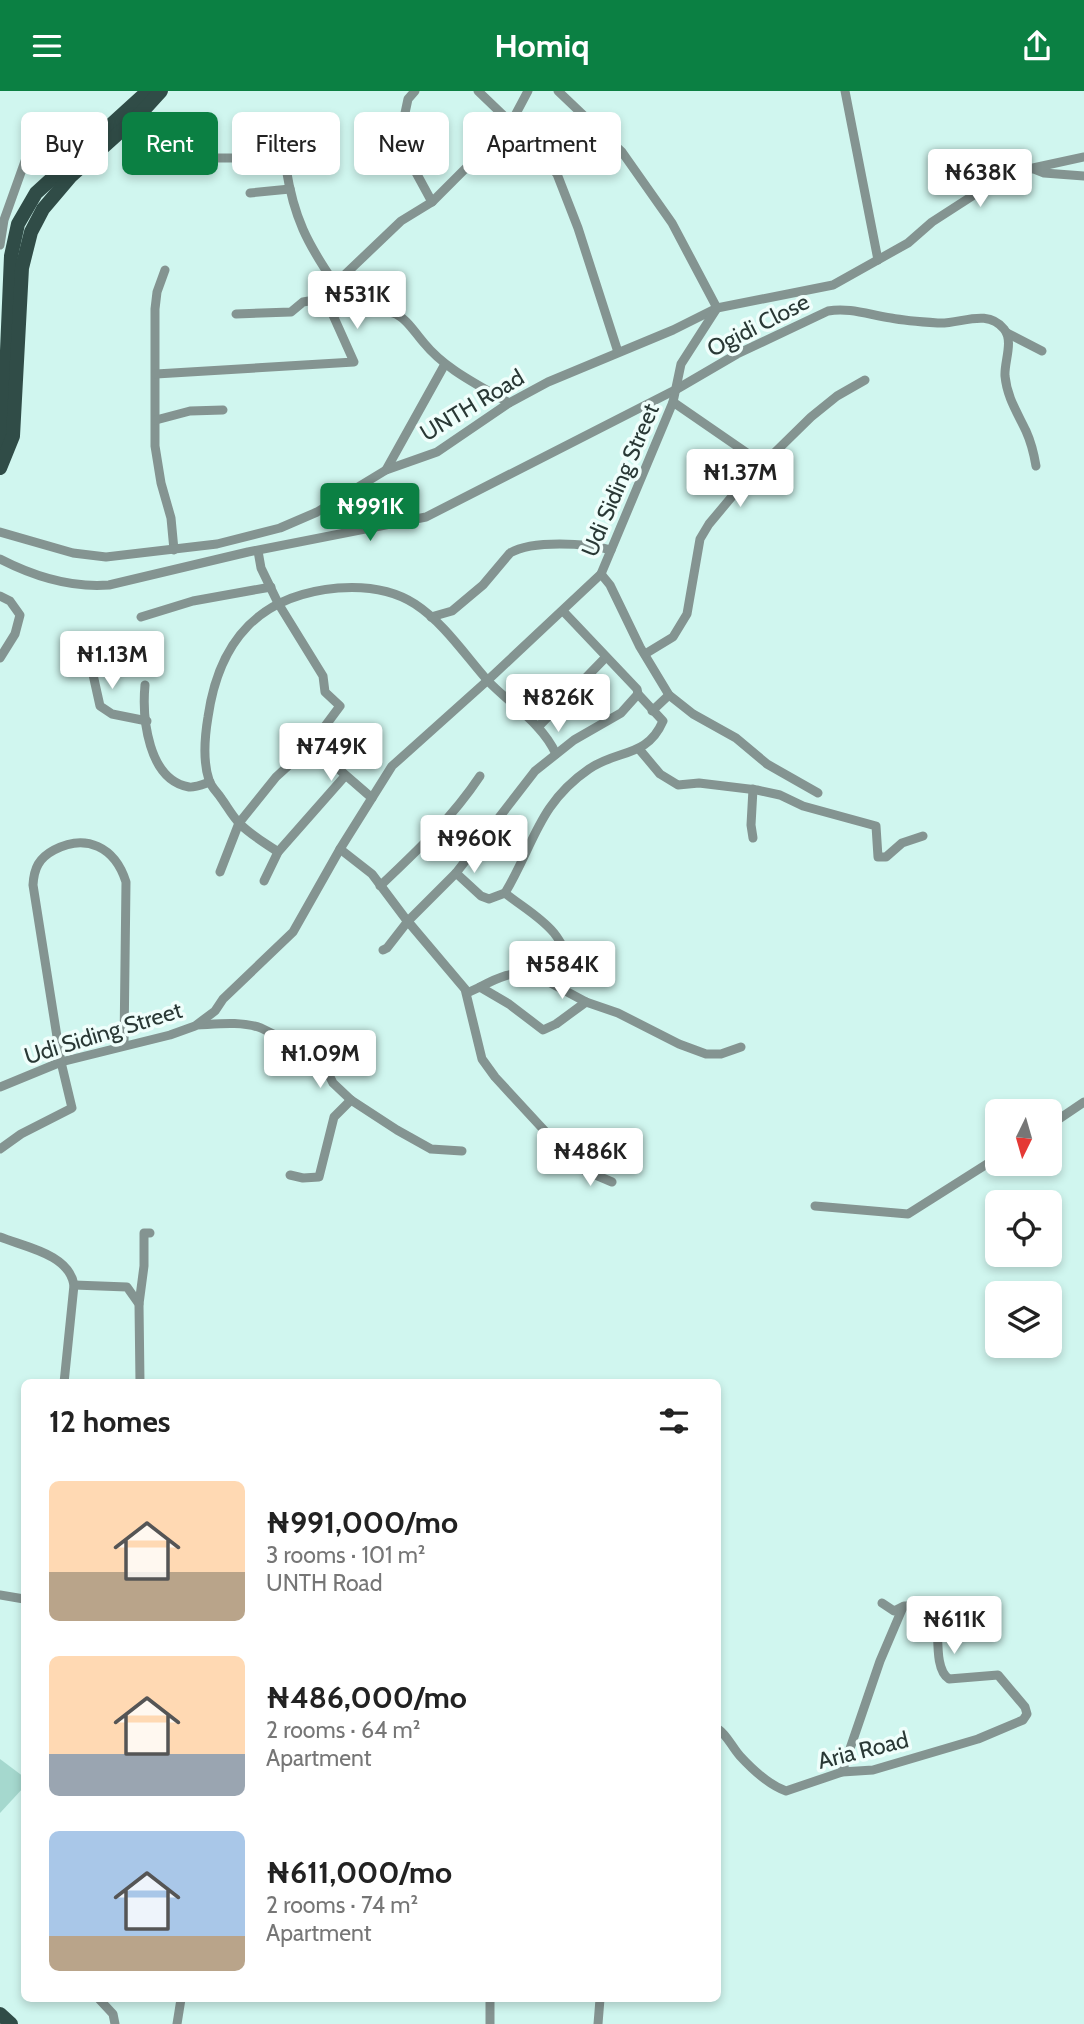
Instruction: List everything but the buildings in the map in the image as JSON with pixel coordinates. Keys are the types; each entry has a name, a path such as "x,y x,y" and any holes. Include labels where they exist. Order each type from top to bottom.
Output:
{"main road":[{"path":"0,445 4,422 13,223 36,193 148,91"},
{"path":"13,223 43,209 71,176 161,91"},
{"path":"0,468 13,436 22,268 13,223"},
{"path":"0,2014 11,2024"}],"street":[{"path":"415,91 408,99 405,113 407,156 432,202"},
{"path":"478,91 500,112"},
{"path":"517,112 528,91"},
{"path":"558,91 622,152 672,223 717,308"},
{"path":"845,91 878,260"},
{"name":"UNTH Road","path":"0,532 64,551 90,556 122,556 251,537 280,528 317,512 386,470 437,452 509,403 548,382 673,330 717,308 754,299 820,290 834,285 908,243 932,222 980,191 1033,168 1084,156"},
{"path":"218,158 271,158 282,161 309,246 335,284"},
{"path":"1033,168 1044,173 1084,176"},
{"path":"156,374 354,362 332,313 335,284 401,221 432,202 463,171"},
{"path":"0,245 13,223 25,175"},
{"path":"557,175 578,227 618,352"},
{"path":"250,193 290,189"},
{"path":"165,270 157,292 155,309 157,462 171,518 174,550"},
{"path":"236,314 291,312 303,302 332,297"},
{"name":"Udi Siding Street","path":"0,1087 61,1062 170,1035 195,1025 215,1011 223,999 293,932 340,849 392,766 601,574 673,402 681,365 717,308"},
{"name":"Ogidi Close","path":"0,559 54,580 93,587 426,517 677,389 692,378 760,342 828,311 839,309 895,319 941,323 974,318 989,319 998,323 1007,333 1042,351"},
{"path":"332,313 376,310 394,313 445,364 509,403"},
{"path":"1007,333 1005,373 1008,394 1030,440 1036,466"},
{"path":"386,470 445,364"},
{"path":"673,402 760,463 765,463 811,417 837,396 865,380"},
{"path":"156,420 190,411 223,410"},
{"path":"645,655 673,636 687,614 699,539 760,463"},
{"path":"431,618 452,611 483,585 515,550 547,545 598,546 611,550"},
{"path":"220,872 239,823 276,776 311,744 340,706 325,692 323,676 278,603 261,568 258,551"},
{"path":"601,574 614,592 645,655 669,695 693,714 736,738 767,764 818,793"},
{"path":"142,617 193,601 271,587"},
{"path":"278,852 239,823 210,782 206,724 210,697 227,650 253,621 278,603 328,589 351,587 376,589 407,600 431,618 468,655 488,680 549,737 555,754"},
{"path":"0,596 10,601 20,615 15,633 0,657"},
{"path":"456,873 481,896 489,899 505,893 517,873 538,824 561,791 599,762 639,750 663,723 638,695 637,689 563,611"},
{"path":"94,646 90,661 100,706 112,714 147,721"},
{"path":"538,727 606,657"},
{"path":"145,685 144,708 157,764 171,780 190,788 210,782"},
{"path":"383,950 456,873 535,771 574,740 621,713 638,695"},
{"path":"652,711 669,695"},
{"path":"311,744 372,798"},
{"path":"639,750 660,773 678,785 699,783 753,789 876,826 878,857 886,857 902,843 923,836"},
{"path":"264,881 278,852 345,776"},
{"path":"380,886 435,835 463,803 480,776"},
{"path":"753,789 753,838"},
{"path":"0,1149 21,1134 72,1108 61,1062 37,921 33,873 40,860 50,852 77,841 89,842 117,862 126,882 124,1045"},
{"path":"340,849 372,874 467,993 482,1059 495,1077 579,1168 612,1182"},
{"path":"505,893 553,932 571,963 587,978"},
{"path":"467,993 497,978 525,972 550,981 586,1002 618,1013 679,1044 706,1054 721,1054 741,1047"},
{"path":"480,987 509,1004 543,1030 586,1002"},
{"path":"195,1025 242,1024 261,1028 320,1057 333,1083 351,1100 431,1149 462,1151"},
{"path":"289,1175 319,1177 334,1117 351,1100"},
{"path":"1062,1117 1084,1102"},
{"path":"815,1206 908,1214 985,1165"},
{"path":"140,1379 139,1304 144,1266 144,1233 150,1233"},
{"path":"0,1237 52,1257 63,1264 73,1276 64,1379"},
{"path":"74,1285 127,1287 139,1304"},
{"path":"0,1595 21,1598"},
{"path":"882,1603 894,1611 904,1606"},
{"path":"842,1772 880,1661 904,1606"},
{"name":"Aria Road","path":"721,1731 746,1762 769,1782 781,1789 793,1790 842,1772 873,1770 995,1733 1023,1720 1027,1713 1025,1707 998,1675 950,1679 945,1677 940,1666 935,1606 904,1606"},
{"path":"102,2002 113,2014 115,2024"},
{"path":"177,2024 181,2002"},
{"path":"490,2002 490,2024"},
{"path":"598,2024 600,2002"}],"green space":[{"path":"0,1759 21,1775 21,1790 0,1813"}]}
